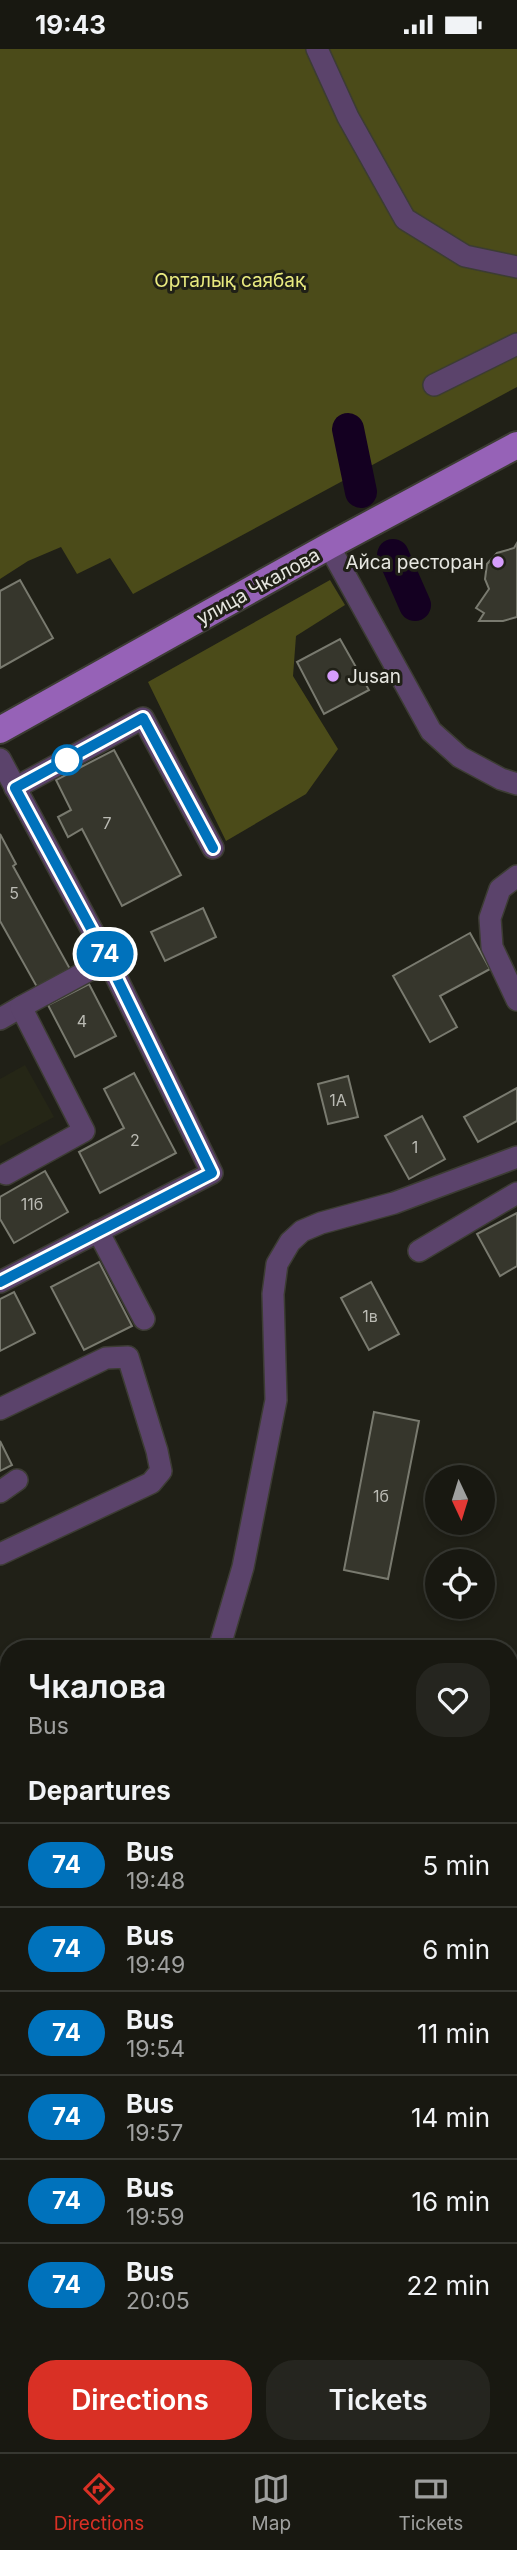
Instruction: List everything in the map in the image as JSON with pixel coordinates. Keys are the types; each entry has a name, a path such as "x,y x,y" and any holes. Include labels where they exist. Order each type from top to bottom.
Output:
{"main road":[{"name":"улица Чкалова","path":"0,730 329,546 517,445"}],"street":[{"path":"317,49 348,117 405,219 465,256 517,267"},
{"path":"434,385 517,344"},
{"path":"329,546 431,731 460,757 501,779 517,784"},
{"path":"15,788 143,718 213,848"},
{"path":"0,759 108,960 212,1173 0,1282"},
{"path":"517,876 500,889 490,918 492,947 517,1000"},
{"path":"0,1019 108,960"},
{"path":"6,1174 84,1131 21,1007"},
{"path":"222,1640 243,1567 276,1401 273,1294 277,1264 290,1242 302,1231 321,1223 394,1203 517,1157"},
{"path":"419,1251 517,1193"},
{"path":"98,1231 144,1319"},
{"path":"0,1409 106,1359 128,1357 161,1471 151,1483 0,1554"}],"shaded area":[{"path":"25,1065 54,1117 0,1146 0,1079"}],"green space":[{"name":"Орталық саябақ","path":"0,49 517,49 517,387 133,594 110,558 77,574 61,547 28,561 0,579"},
{"path":"330,580 345,605 296,636 293,676 338,749 306,794 226,841 148,682"}],"building":[{"path":"517,543 517,617 503,621 479,621 484,613 476,608 489,589 485,579 487,564 497,553 514,548"},
{"path":"20,580 53,638 0,668 0,591"},
{"name":"Jusan","path":"340,639 369,690 324,714 297,662"},
{"path":"114,750 181,875 122,906 82,829 68,837 58,817 71,810 56,780"},
{"path":"0,834 16,864 13,866 70,969 37,987 0,921"},
{"path":"203,908 216,937 165,961 151,932"},
{"path":"470,933 490,969 440,996 457,1027 430,1042 393,976"},
{"path":"89,984 116,1036 75,1057 48,1005"},
{"path":"134,1073 176,1153 100,1193 79,1152 124,1128 104,1089"},
{"path":"348,1076 358,1117 328,1124 318,1084"},
{"path":"517,1088 517,1121 478,1142 464,1117"},
{"path":"422,1116 445,1159 409,1179 385,1136"},
{"path":"45,1171 68,1212 14,1243 0,1219 0,1197"},
{"path":"517,1213 517,1266 500,1276 477,1234"},
{"path":"99,1262 132,1326 84,1350 51,1287"},
{"path":"371,1282 399,1334 369,1350 341,1298"},
{"path":"14,1292 35,1333 0,1351 0,1299"},
{"path":"374,1412 419,1421 388,1579 344,1570"},
{"path":"0,1441 12,1465 0,1471"}],"waterway":[{"path":"348,429 361,492"},
{"path":"393,555 415,605"}],"bus line":[{"name":"74","path":"0,1282 212,1173 108,960 15,788 143,718 213,848"}],"place":[{"name":"Айса ресторан","path":"498,562"},
{"name":"Jusan","path":"333,676"}]}
